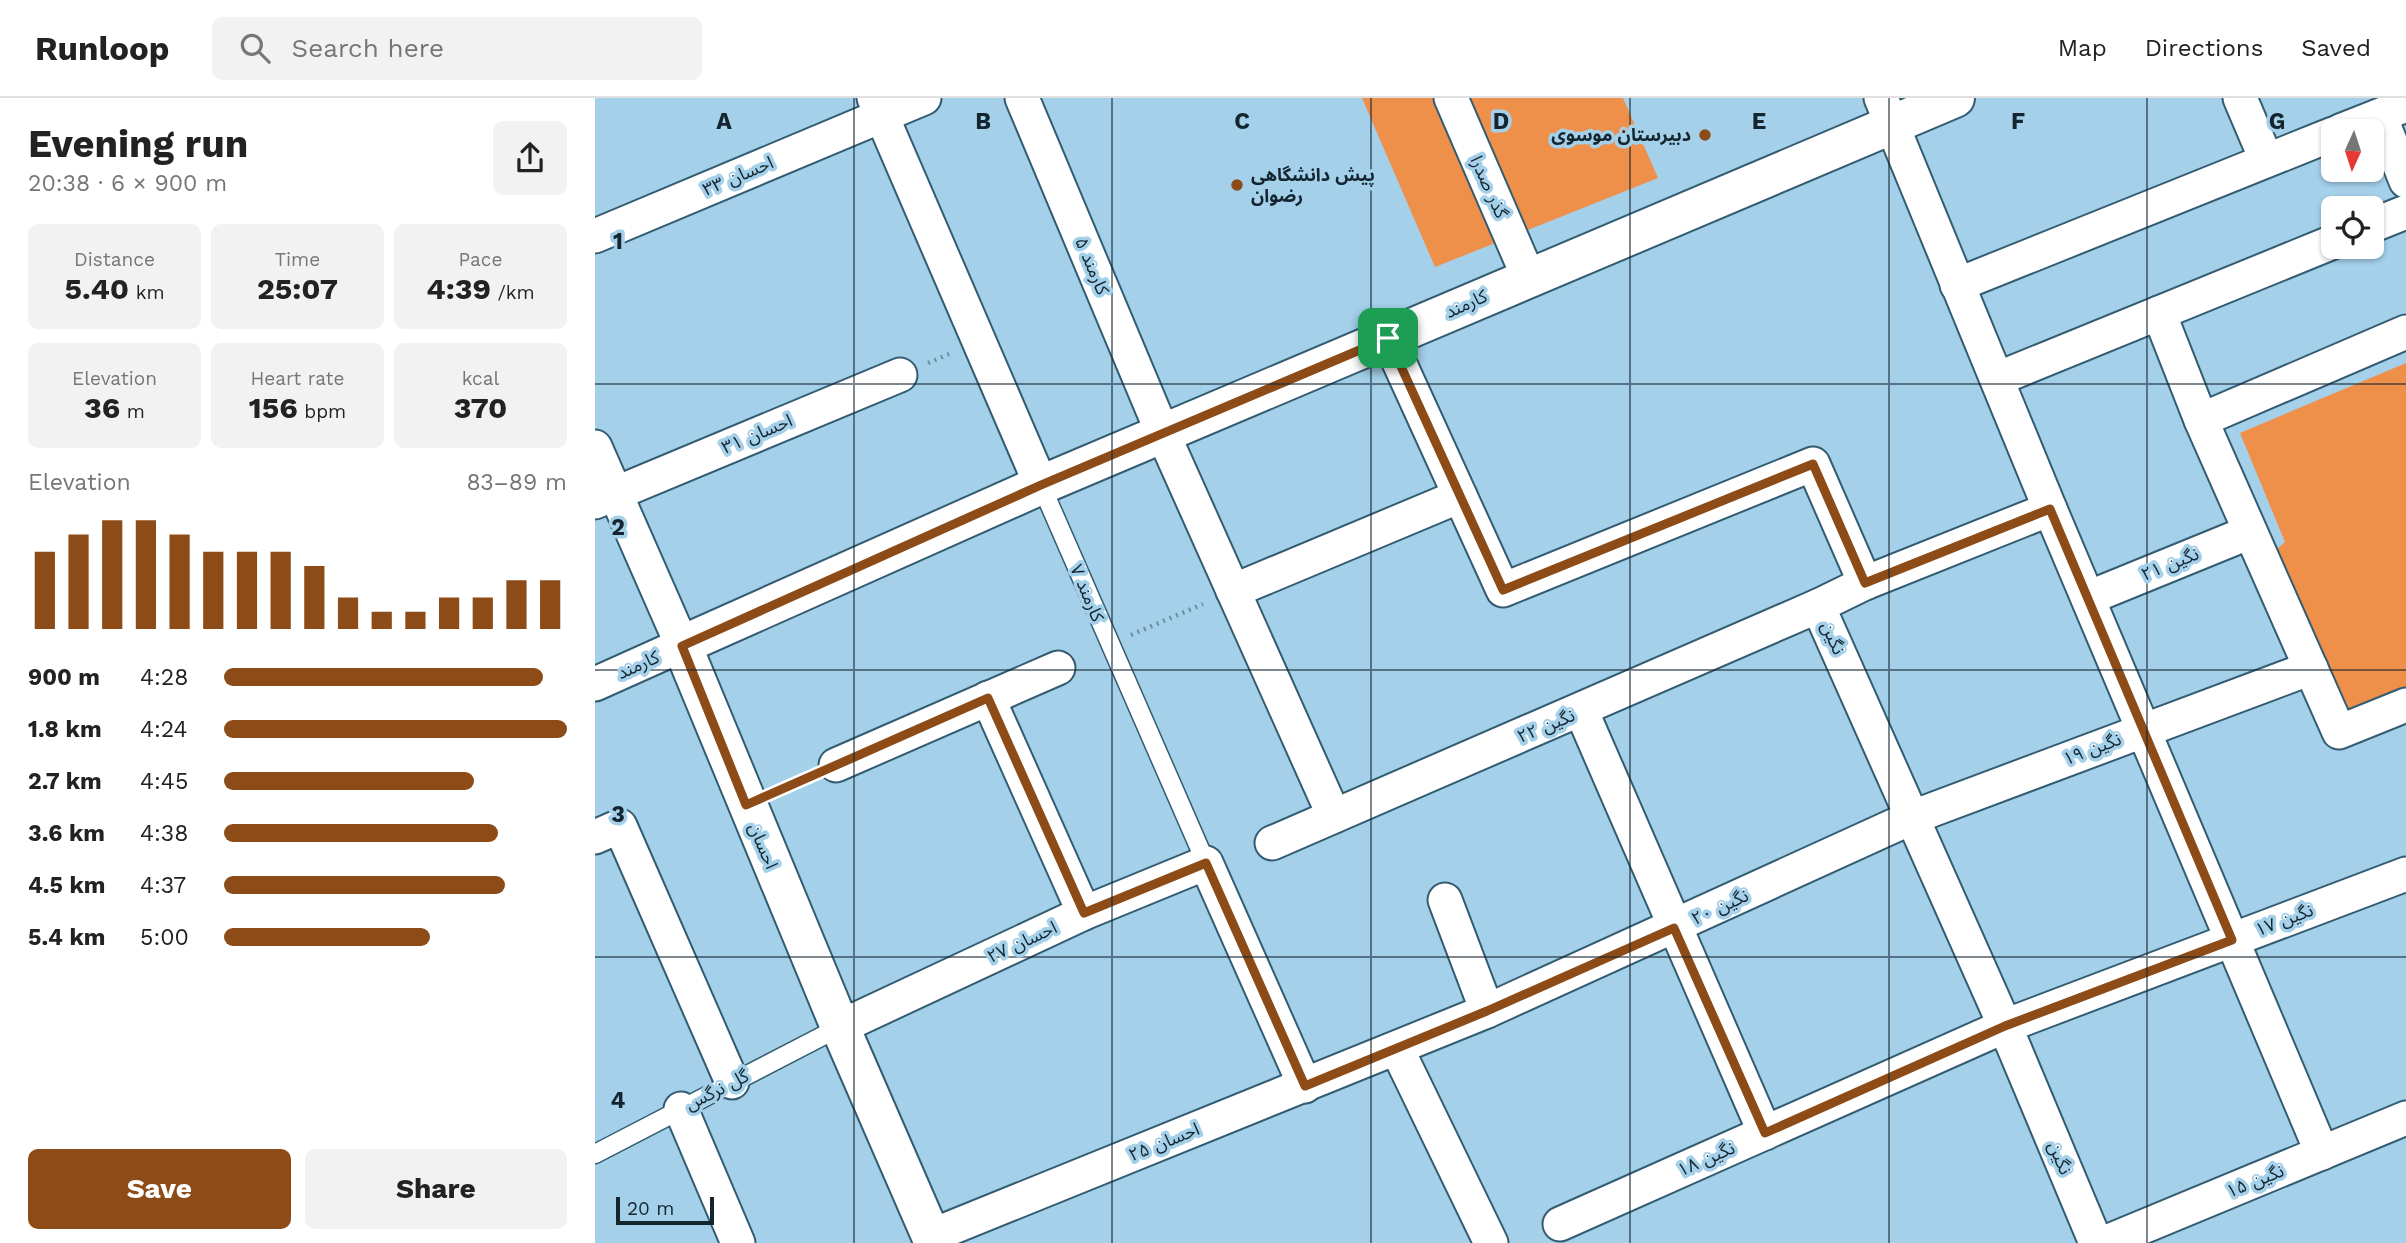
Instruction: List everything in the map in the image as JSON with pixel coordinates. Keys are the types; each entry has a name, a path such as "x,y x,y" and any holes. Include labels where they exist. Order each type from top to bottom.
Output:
{"street":[{"name":"احسان ۳۳","path":"595,236 878,107 924,98"},
{"name":"کارمند ۵","path":"1022,98 1163,434 1334,816"},
{"name":"گذر صدرا","path":"1451,98 1528,276"},
{"name":"کارمند","path":"595,684 1041,485 1528,276 1887,111 1955,98"},
{"path":"2240,98 2266,159"},
{"name":"کارمند ۷","path":"878,107 1041,485"},
{"path":"1887,111 2050,509 2322,1153"},
{"path":"2372,119 2393,111 2406,181"},
{"path":"1957,285 2321,138"},
{"path":"2384,221 2406,212"},
{"path":"1997,379 2321,247"},
{"path":"2159,313 2201,420 2339,732 2406,705"},
{"path":"2201,420 2406,332"},
{"path":"1388,338 1503,590 1813,464 1865,583"},
{"name":"احسان ۳۱","path":"605,497 900,375"},
{"name":"احسان","path":"595,447 605,497 682,646 746,805 933,1239"},
{"path":"1233,591 1460,496"},
{"name":"نگین","path":"2050,509 1865,583 1818,606 2005,1026 2096,1243"},
{"name":"نگین ۲۱","path":"2088,598 2250,532"},
{"name":"نگین ۲۲","path":"1272,843 1818,606"},
{"path":"836,765 1058,668"},
{"name":"نگین ۱۹","path":"1913,817 2311,668"},
{"path":"988,698 1084,913"},
{"path":"1581,710 1765,1133"},
{"name":"نگین ۲۰","path":"1398,1049 1674,928 1913,817"},
{"path":"595,837 620,826 732,1083"},
{"name":"کارمند ۷","path":"1206,863 1305,1086"},
{"name":"احسان ۲۷","path":"840,1027 1084,913 1206,863"},
{"name":"نگین ۱۷","path":"2005,1026 2406,874"},
{"path":"1445,900 1487,1011"},
{"name":"نگین ۱۸","path":"1560,1223 2005,1026"},
{"path":"1398,1049 1491,1243"},
{"name":"احسان ۲۵","path":"933,1239 1398,1049"},
{"path":"681,1110 738,1243"},
{"name":"نگین ۱۵","path":"2104,1243 2406,1118"}],"lane":[{"name":"کارمند ۷","path":"1041,485 1206,863"},
{"name":"گل نرگس","path":"595,1154 840,1027"}],"path":[{"path":"900,375 979,342"},
{"path":"1109,645 1233,591"},
{"path":"746,805 836,765"}],"shaded area":[{"path":"1362,98 1623,98 1658,178 1435,267"},
{"path":"2406,363 2406,692 2347,717 2271,554 2285,542 2240,433"}],"place":[{"name":"دبیرستان موسوی","path":"1705,135"},
{"name":"پیش دانشگاهی رضوان","path":"1237,185"}],"route":[{"path":"1388,338 1503,590 1813,464 1865,583 2050,509 2232,940 2005,1026 1765,1133 1674,928 1487,1011 1305,1086 1206,863 1084,913 988,698 746,805 682,646 1041,485 1388,338"}]}
